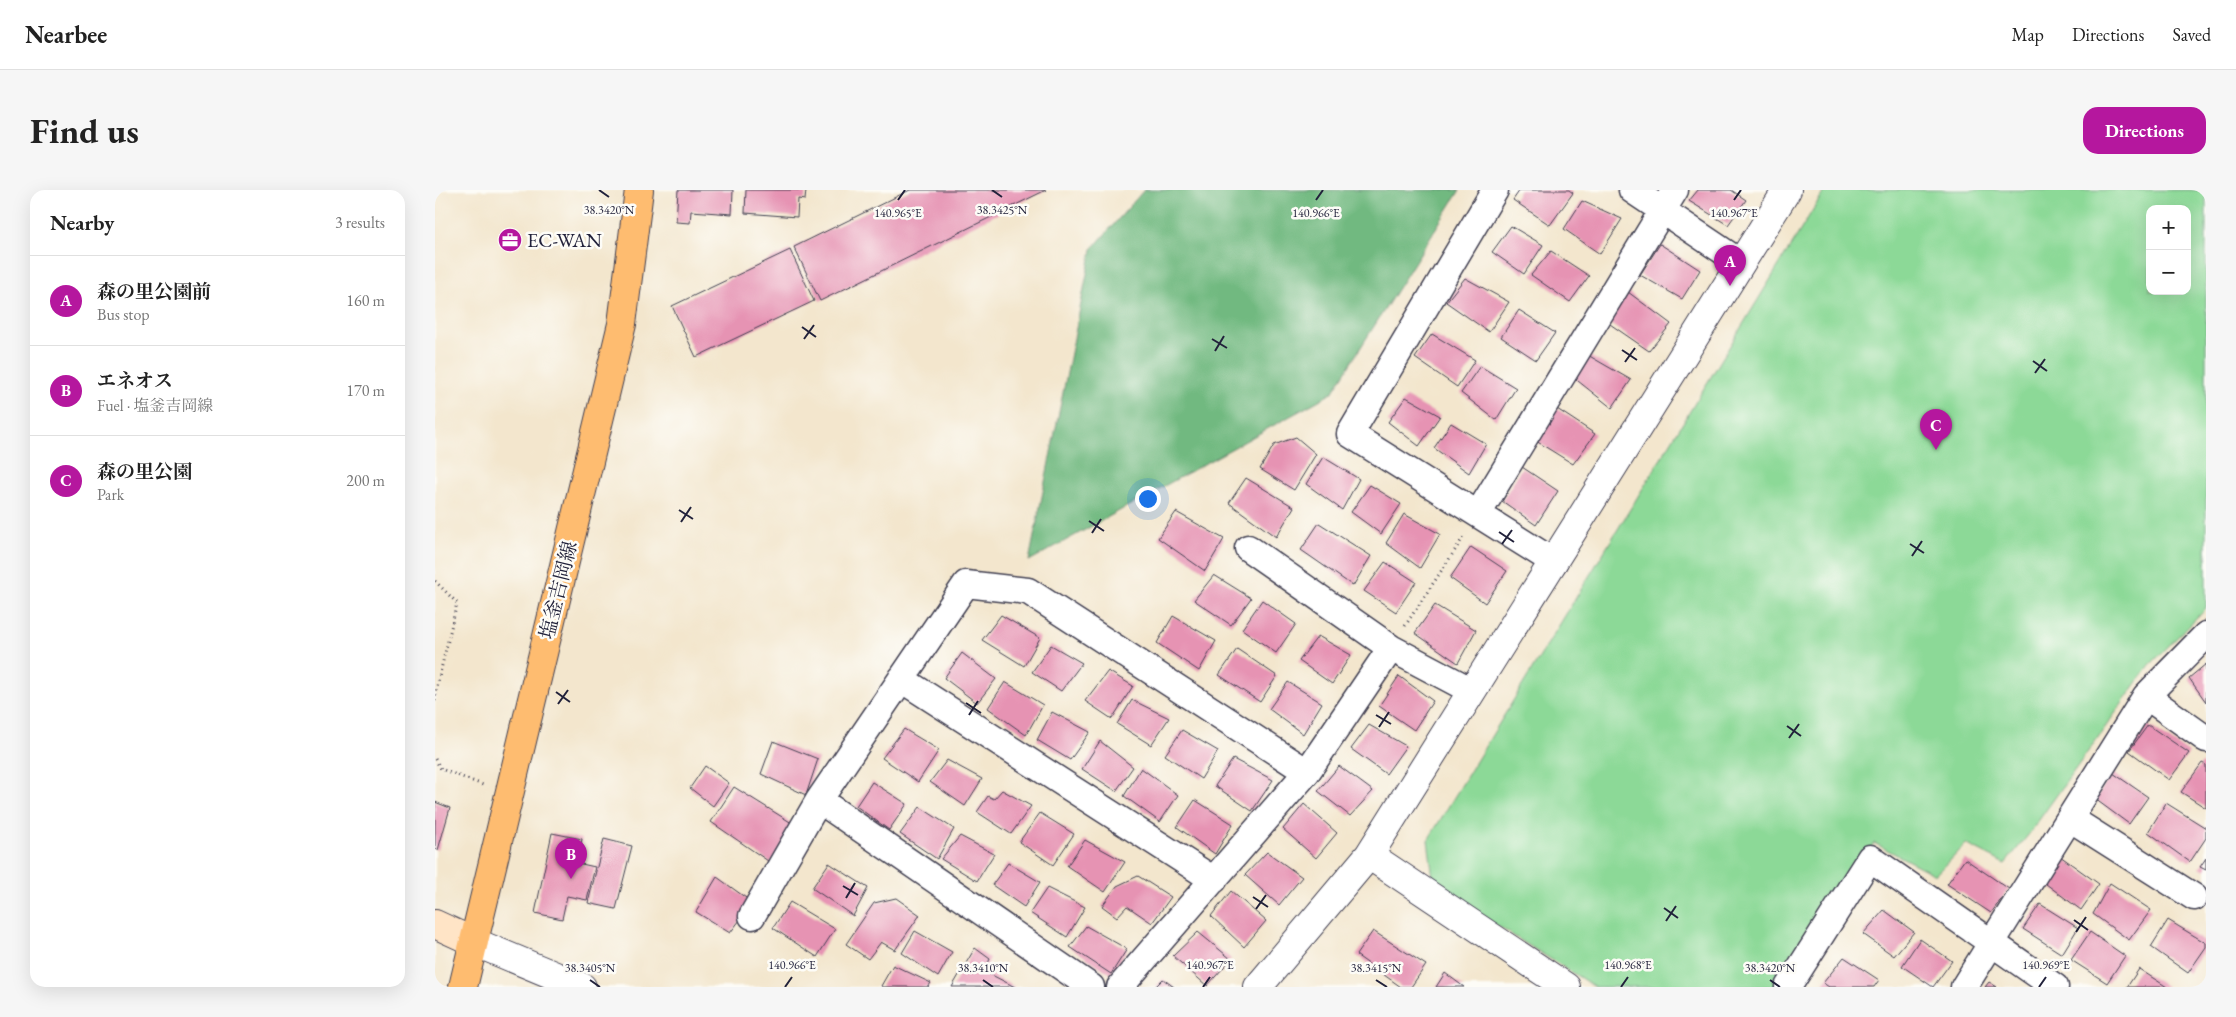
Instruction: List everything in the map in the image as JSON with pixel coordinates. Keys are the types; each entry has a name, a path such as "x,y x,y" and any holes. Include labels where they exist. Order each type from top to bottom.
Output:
{"main road":[{"name":"塩釜吉岡線","path":"463,987 622,324 639,190"},
{"path":"435,924 475,942"}],"street":[{"path":"1495,190 1350,434 1554,562"},
{"path":"1632,190 1669,200 1741,263"},
{"path":"1258,987 1369,855 1787,190"},
{"path":"1478,514 1669,200"},
{"path":"1248,548 1391,648 1473,691"},
{"path":"752,916 819,800 966,584 1028,591 1307,772"},
{"path":"1965,987 2146,696 2206,635"},
{"path":"1120,987 1307,772 1391,648"},
{"path":"901,679 1214,880"},
{"path":"2146,696 2206,738"},
{"path":"819,800 1091,987"},
{"path":"2071,819 2193,897"},
{"path":"1369,855 1566,987"},
{"path":"1787,987 1870,858 2055,987"},
{"path":"475,942 582,987"}],"path":[{"path":"1391,648 1478,514"},
{"path":"435,581 457,603 437,686 435,703"},
{"path":"435,759 441,769 469,781 509,792"}],"green space":[{"path":"1144,190 1460,190 1332,393 1029,561 1092,249"},
{"path":"1825,190 2206,190 2206,608 2149,666 2029,834 2005,864 1966,844 1936,875 1874,843 1778,987 1595,987 1434,886 1428,840"}],"building":[{"path":"678,190 733,190 732,214 691,211 690,223 676,222"},
{"path":"746,190 806,190 805,200 798,199 797,217 745,213"},
{"path":"910,190 1046,190 820,301 794,247"},
{"path":"1520,190 1569,190 1573,193 1550,225 1513,200"},
{"path":"1698,190 1731,190 1746,200 1728,225 1689,201"},
{"path":"1582,201 1622,219 1600,254 1564,229"},
{"path":"1511,226 1543,245 1524,274 1492,252"},
{"path":"1660,244 1700,270 1682,299 1640,275"},
{"path":"790,250 814,301 696,357 672,306"},
{"path":"1551,251 1589,276 1570,302 1531,275"},
{"path":"1465,278 1509,302 1489,332 1446,302"},
{"path":"1628,292 1671,324 1649,351 1607,322"},
{"path":"1519,310 1555,333 1536,360 1501,337"},
{"path":"1432,334 1475,360 1457,387 1415,358"},
{"path":"1586,354 1631,380 1612,408 1573,377"},
{"path":"1480,366 1516,388 1496,420 1461,393"},
{"path":"1406,397 1440,416 1419,446 1388,422"},
{"path":"1554,407 1595,434 1573,464 1536,441"},
{"path":"1451,423 1486,444 1469,473 1434,448"},
{"path":"1296,437 1316,454 1294,490 1260,469 1274,445"},
{"path":"1323,457 1359,479 1342,510 1306,484"},
{"path":"1522,467 1558,491 1536,525 1502,501"},
{"path":"1246,478 1294,507 1276,537 1229,503"},
{"path":"1370,485 1401,504 1381,534 1351,512"},
{"path":"1176,512 1224,539 1205,571 1158,538"},
{"path":"1404,514 1440,534 1420,568 1386,543"},
{"path":"1319,523 1371,556 1353,586 1301,550"},
{"path":"1471,547 1507,571 1485,603 1450,578"},
{"path":"1385,562 1416,582 1396,612 1364,591"},
{"path":"1214,575 1251,598 1231,625 1194,600"},
{"path":"1262,600 1296,624 1276,653 1242,629"},
{"path":"1435,605 1476,630 1458,663 1415,633"},
{"path":"1001,615 1040,638 1024,666 982,640"},
{"path":"1173,616 1216,641 1199,671 1157,643"},
{"path":"1318,636 1351,655 1332,684 1299,661"},
{"path":"1051,645 1082,663 1061,691 1032,672"},
{"path":"1237,649 1277,676 1260,702 1219,675"},
{"path":"962,653 996,679 977,703 944,678"},
{"path":"2206,664 2206,702 2189,678"},
{"path":"1108,671 1133,686 1112,719 1085,701"},
{"path":"1399,676 1433,701 1414,730 1379,706"},
{"path":"1005,682 1043,705 1026,735 988,708"},
{"path":"1288,682 1322,703 1303,734 1269,709"},
{"path":"1132,700 1169,718 1151,745 1117,724"},
{"path":"1052,712 1090,732 1070,760 1037,740"},
{"path":"1369,725 1406,746 1386,774 1351,749"},
{"path":"2148,725 2189,753 2169,780 2129,751"},
{"path":"904,729 939,750 918,782 882,758"},
{"path":"1182,730 1218,751 1201,779 1165,755"},
{"path":"773,741 818,759 806,795 761,774"},
{"path":"1100,741 1133,767 1116,791 1082,769"},
{"path":"1233,759 1273,780 1252,811 1215,786"},
{"path":"947,760 982,779 965,806 930,782"},
{"path":"2202,763 2206,765 2206,808 2181,792"},
{"path":"705,766 729,783 713,806 690,788"},
{"path":"1339,766 1373,791 1350,816 1318,791"},
{"path":"1141,768 1178,795 1160,822 1124,796"},
{"path":"2113,773 2148,797 2129,824 2095,799"},
{"path":"872,782 907,804 889,830 856,806"},
{"path":"734,787 795,825 771,863 711,822"},
{"path":"1002,790 1031,806 1011,834 977,812 988,796 994,799"},
{"path":"1195,800 1233,824 1215,854 1177,827"},
{"path":"435,802 450,808 438,850 435,849"},
{"path":"2166,803 2206,828 2206,838 2190,862 2148,832"},
{"path":"1304,804 1337,833 1316,858 1283,829"},
{"path":"920,807 954,829 937,859 900,834"},
{"path":"1040,813 1074,834 1053,865 1019,842"},
{"path":"552,833 582,839 577,863 595,867 587,900 567,896 562,919 535,913"},
{"path":"960,836 994,854 977,881 941,859"},
{"path":"604,839 632,846 616,909 588,903"},
{"path":"1085,840 1125,862 1105,892 1067,866"},
{"path":"1267,852 1302,877 1279,905 1245,875"},
{"path":"2060,856 2099,884 2081,910 2042,881"},
{"path":"2206,858 2206,870 2200,867"},
{"path":"1965,859 2009,889 1991,913 1947,884"},
{"path":"829,863 868,888 853,916 812,888"},
{"path":"1008,863 1040,882 1024,907 992,885"},
{"path":"1138,876 1171,897 1152,923 1127,906 1117,917 1102,906 1117,886"},
{"path":"717,877 753,903 730,933 696,912"},
{"path":"2110,883 2151,910 2129,940 2093,914"},
{"path":"1047,888 1085,907 1067,937 1030,913"},
{"path":"1231,891 1266,921 1244,947 1211,916"},
{"path":"896,898 920,915 895,950 881,942 868,959 846,944 874,903"},
{"path":"790,902 835,929 817,957 773,928"},
{"path":"2040,904 2078,928 2062,954 2023,929"},
{"path":"1884,910 1914,932 1894,956 1863,934"},
{"path":"2168,920 2206,943 2206,947 2188,973 2151,947"},
{"path":"1086,926 1127,949 1111,974 1070,947"},
{"path":"915,931 952,952 938,977 902,953"},
{"path":"1373,931 1426,965 1411,987 1401,987 1356,955"},
{"path":"1198,932 1231,959 1207,986 1173,956"},
{"path":"2090,932 2125,956 2107,983 2071,960"},
{"path":"1920,939 1952,961 1933,987 1902,966"},
{"path":"975,948 990,959 984,971 1015,987 952,987"},
{"path":"1844,957 1879,980 1874,987 1829,987 1823,983"},
{"path":"893,965 931,983 928,987 881,986"},
{"path":"2139,969 2167,987 2127,987"},
{"path":"1445,973 1464,987 1436,987"},
{"path":"1163,979 1174,987 1155,987"},
{"path":"1989,982 1997,987 1985,987"}],"place":[{"name":"EC-WAN","path":"510,240"},
{"name":"森の里公園前","path":"1730,286"},
{"name":"森の里公園","path":"1936,450"},
{"name":"エネオス","path":"571,879"}]}
